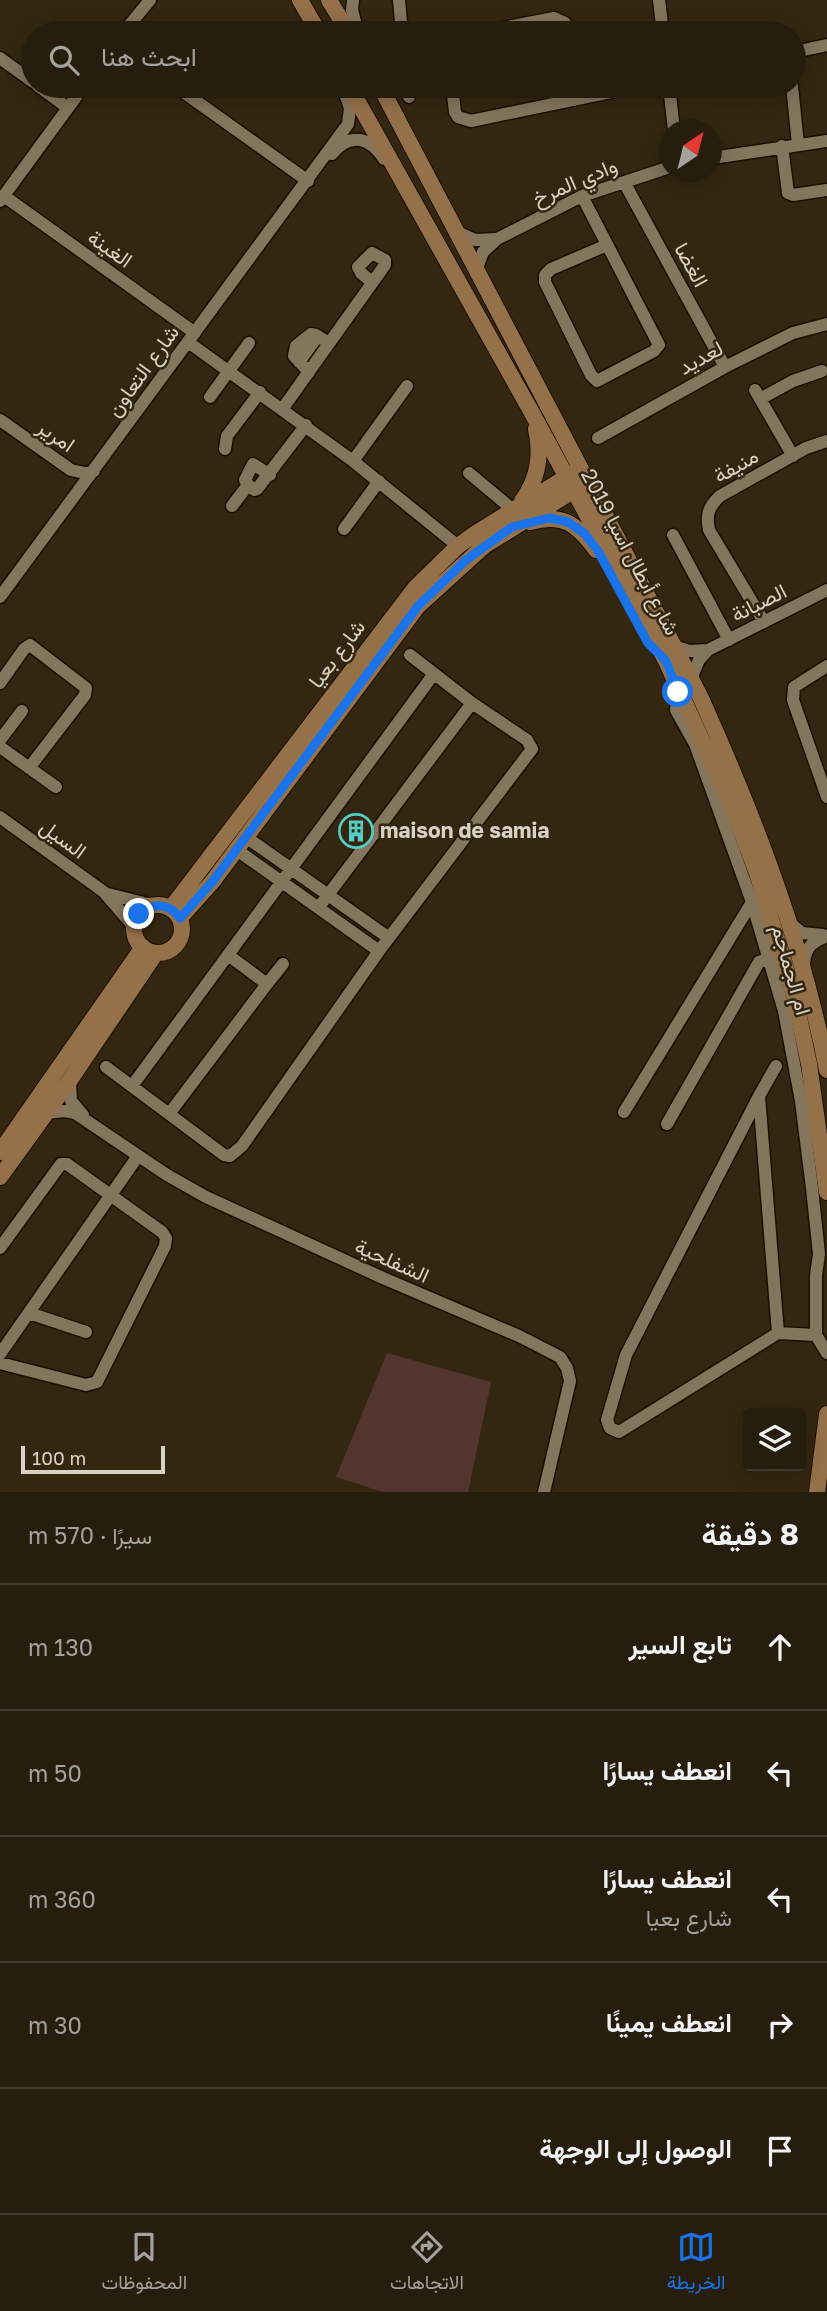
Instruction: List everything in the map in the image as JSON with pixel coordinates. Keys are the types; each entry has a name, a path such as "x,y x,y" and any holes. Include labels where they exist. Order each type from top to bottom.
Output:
{"main road":[{"path":"298,0 311,21"},
{"path":"329,0 342,21"},
{"name":"شارع أبطال اسيا 2019","path":"356,98 531,413 577,480 691,679 738,782 789,922 804,971 827,1070"},
{"name":"شارع أبطال اسيا 2019","path":"386,98 476,271 666,661 734,812 757,873 795,999 809,1064 827,1192"},
{"path":"516,507 533,485 537,469 537,434 531,413"},
{"name":"شارع بعيا","path":"175,913 405,599 458,546 516,507 577,480"},
{"name":"شارع بعيا","path":"175,913 241,843 418,606 466,560 577,480"},
{"path":"512,527 549,518 568,522 584,533 598,551 648,643 666,661"},
{"path":"152,905 175,913 182,925 180,940 170,950 149,950 138,942 134,927 139,914 152,905"},
{"path":"0,1177 70,1080 149,950"},
{"path":"0,1152 149,950"},
{"path":"817,1492 827,1414"}],"street":[{"path":"133,21 150,0"},
{"path":"298,0 308,21"},
{"path":"353,0 355,21"},
{"path":"399,0 401,21"},
{"path":"659,0 662,21"},
{"path":"539,21 554,18 561,21"},
{"path":"806,49 827,45"},
{"path":"0,58 21,73"},
{"path":"54,98 68,108"},
{"path":"2,199 75,98"},
{"path":"192,98 308,181"},
{"name":"شارع التعاون","path":"0,597 308,181 350,119 346,98"},
{"path":"453,98 458,117 471,121 555,98"},
{"path":"670,98 673,119"},
{"path":"793,98 799,144"},
{"name":"شارع التعاون","path":"316,169 344,144 360,139 369,142 380,152 423,217"},
{"path":"722,156 827,141"},
{"path":"782,146 788,193 793,195 827,190"},
{"name":"وادي المرخ","path":"476,271 482,252 497,239 582,196 659,171"},
{"name":"الغضا","path":"624,182 725,367"},
{"path":"582,196 659,345 654,351 597,381 591,375 545,282 545,275 607,245"},
{"name":"الغينة","path":"2,199 191,337 229,370 353,461 458,546"},
{"path":"455,231 475,240 497,239"},
{"path":"283,408 304,367 372,282"},
{"name":"لعديد","path":"598,438 725,367 793,333 827,324"},
{"path":"304,367 294,356 296,346 307,335 324,340"},
{"path":"210,397 249,344"},
{"path":"793,456 757,394 822,371"},
{"path":"353,461 407,386"},
{"path":"225,449 227,436 260,392"},
{"name":"امرير","path":"0,420 71,470 85,473 94,471"},
{"path":"270,475 253,464 245,480 256,490 270,475 306,425"},
{"name":"امرير","path":"0,429 68,477 76,495"},
{"name":"منيفة","path":"764,622 709,530 709,508 720,496 827,440"},
{"path":"469,473 516,507"},
{"path":"344,529 379,481"},
{"path":"232,506 248,485"},
{"path":"673,535 729,640"},
{"name":"الصبانة","path":"708,650 827,590"},
{"path":"0,682 24,649 30,645 86,688 85,695 29,768"},
{"path":"674,646 689,651 708,650"},
{"path":"691,679 699,660 708,650"},
{"path":"106,1067 223,1155 230,1156 237,1150 379,951 532,749 527,740 433,675 410,655"},
{"path":"827,666 794,687 793,700 822,760 827,797"},
{"path":"132,1086 433,675"},
{"name":"ام الجماجم","path":"678,692 677,710 695,744 752,902 784,1012 801,1101 819,1254 816,1275 816,1335"},
{"path":"319,907 472,703"},
{"path":"0,740 22,711"},
{"path":"0,747 56,787"},
{"name":"السيل","path":"0,817 104,892 134,927"},
{"path":"241,843 271,854 389,938"},
{"path":"241,843 261,867 379,951"},
{"path":"261,867 271,854"},
{"name":"السيل","path":"104,892 152,905"},
{"path":"624,1112 752,902"},
{"path":"789,922 802,933 827,936"},
{"path":"804,971 804,956 809,945 827,936"},
{"path":"228,956 267,984"},
{"path":"667,1124 759,962 768,959"},
{"path":"169,1114 283,964"},
{"path":"776,1066 626,1355 607,1420 610,1428 619,1432 778,1333 816,1335 827,1353"},
{"name":"الشفلحية","path":"70,1080 71,1101 91,1123"},
{"path":"759,1096 778,1333"},
{"name":"الشفلحية","path":"46,1113 75,1113 138,1156 206,1197 383,1279 519,1336 560,1357 567,1368 570,1381 544,1492"},
{"path":"0,1354 138,1156"},
{"path":"0,1248 61,1164 66,1164 111,1195 162,1232 166,1238 165,1246 97,1382 86,1385 0,1363"},
{"path":"29,1313 86,1332"}],"shaded area":[{"path":"387,1353 491,1382 468,1492 383,1492 336,1477"}],"place":[{"name":"maison de samia","path":"356,831"}],"route":[{"path":"139,914 152,905 159,905 171,908 180,918 213,881 418,606 466,560 512,527 549,518 568,522 584,533 598,551 648,643 666,661 678,692"}]}
